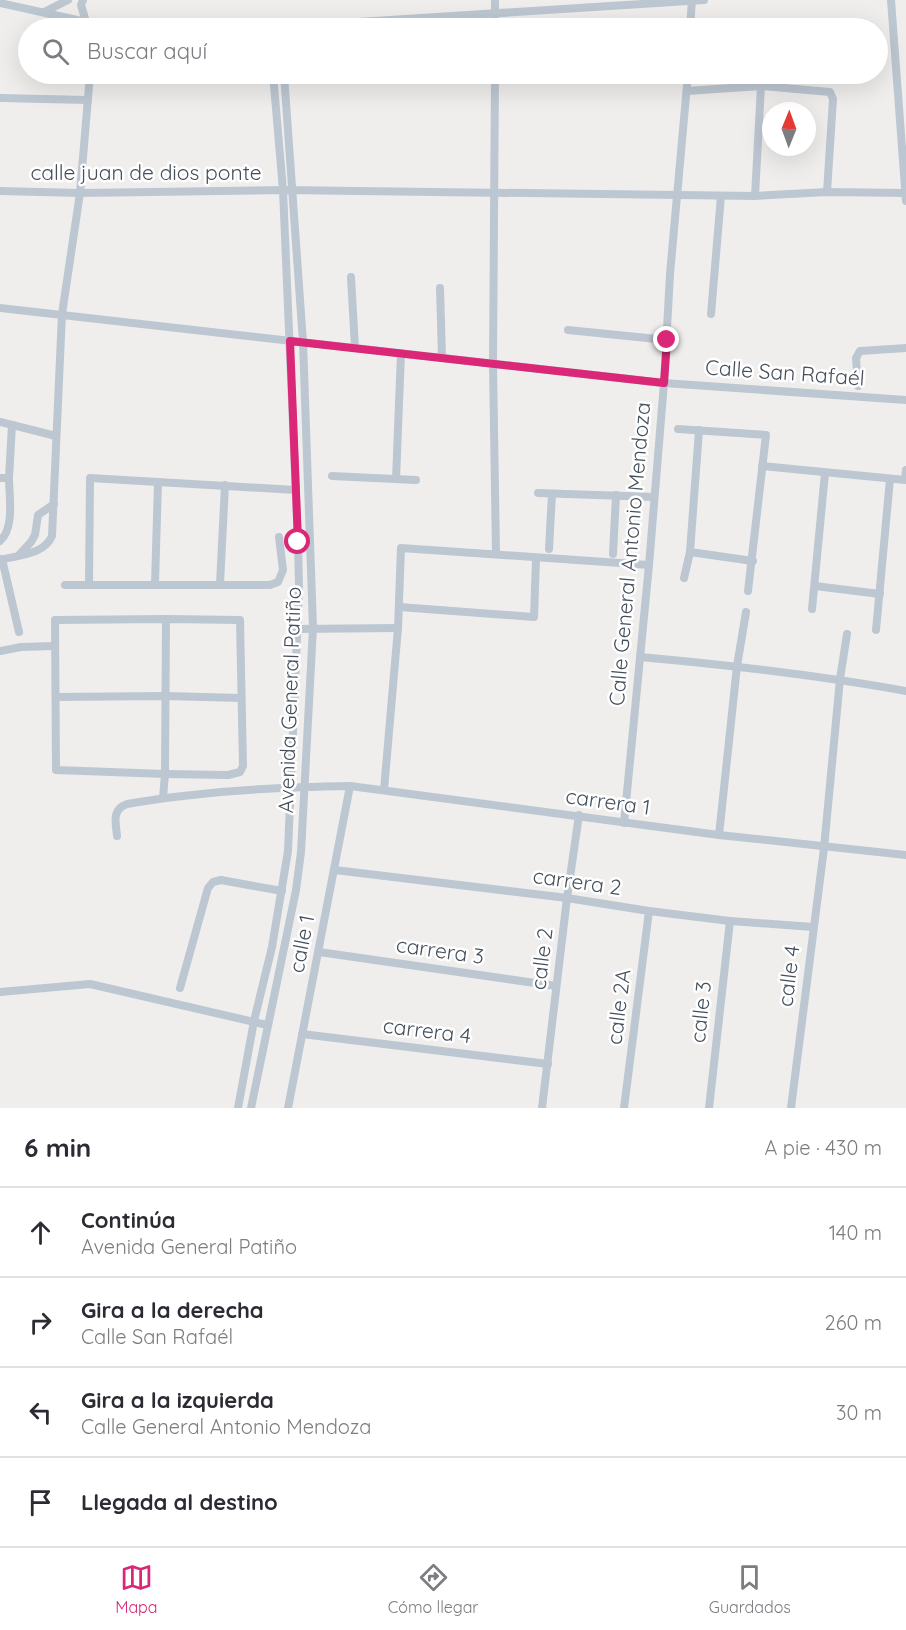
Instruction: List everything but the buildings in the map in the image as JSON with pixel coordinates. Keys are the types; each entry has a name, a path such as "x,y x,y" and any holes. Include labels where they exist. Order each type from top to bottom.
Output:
{"street":[{"path":"43,12 68,0"},
{"path":"83,0 81,5 85,18"},
{"path":"495,0 495,15"},
{"path":"691,18 692,0"},
{"path":"446,18 704,0"},
{"path":"891,0 906,201"},
{"path":"0,3 69,18"},
{"path":"19,632 1,559 36,551 50,541 52,536 62,314 80,193 89,84"},
{"name":"Avenida General Patiño","path":"238,1108 288,851 299,588 283,190 274,84"},
{"name":"Avenida General Patiño","path":"251,1108 296,890 301,852 313,628 303,342 285,84"},
{"path":"495,84 493,364 496,554"},
{"name":"Calle General Antonio Mendoza","path":"624,823 649,566 687,84"},
{"path":"687,91 760,86 828,90 832,94 827,192"},
{"path":"755,196 760,86"},
{"path":"0,98 88,100"},
{"name":"calle juan de dios ponte","path":"0,191 80,193 283,190 677,195"},
{"path":"677,195 755,196 827,192 906,194"},
{"path":"711,314 721,196"},
{"path":"351,277 355,348"},
{"path":"440,288 442,358"},
{"name":"Calle San Rafaél","path":"0,308 664,383 906,400"},
{"path":"568,330 667,340"},
{"path":"858,386 856,358 860,351 906,348"},
{"path":"396,478 401,353"},
{"path":"0,422 56,436"},
{"path":"0,541 6,536 9,527 5,478 12,425"},
{"path":"678,429 766,435 748,591"},
{"path":"684,578 690,552 699,430"},
{"path":"762,466 905,480 906,470"},
{"path":"812,609 825,473"},
{"path":"332,476 416,480"},
{"path":"89,585 90,478 296,490"},
{"path":"876,630 891,479"},
{"path":"155,584 158,482"},
{"path":"220,584 225,485"},
{"path":"538,493 654,497"},
{"path":"549,549 552,494"},
{"path":"613,554 616,495"},
{"path":"18,555 32,542 38,515 54,504"},
{"path":"65,585 270,585 278,582 284,570 279,537"},
{"path":"384,790 398,628 401,548 649,566"},
{"path":"690,552 753,561"},
{"path":"399,607 534,617 536,559"},
{"path":"814,586 880,594"},
{"path":"719,835 737,666 746,612"},
{"path":"163,798 166,619"},
{"path":"166,619 240,620 243,766 240,772 228,775 56,770 55,620 166,619"},
{"path":"297,629 398,628"},
{"name":"calle 4","path":"791,1108 824,848 840,679 847,634"},
{"path":"0,651 21,647 55,646"},
{"path":"640,657 840,679 906,691"},
{"path":"56,697 241,698"},
{"name":"carrera 1","path":"117,836 115,814 121,806 163,798 291,786 350,786 719,835 906,855"},
{"name":"calle 1","path":"288,1108 350,786"},
{"name":"calle 2","path":"542,1108 579,815"},
{"name":"carrera 2","path":"335,870 567,898 730,921 813,927"},
{"path":"180,988 208,888 213,882 221,880 282,891"},
{"name":"calle 2A","path":"624,1108 649,911"},
{"name":"calle 3","path":"709,1108 730,921"},
{"name":"carrera 3","path":"319,952 556,986"},
{"path":"0,992 90,984 267,1025"},
{"name":"carrera 4","path":"302,1034 548,1064"}],"route":[{"path":"298,542 290,341 664,383 667,340"}]}
